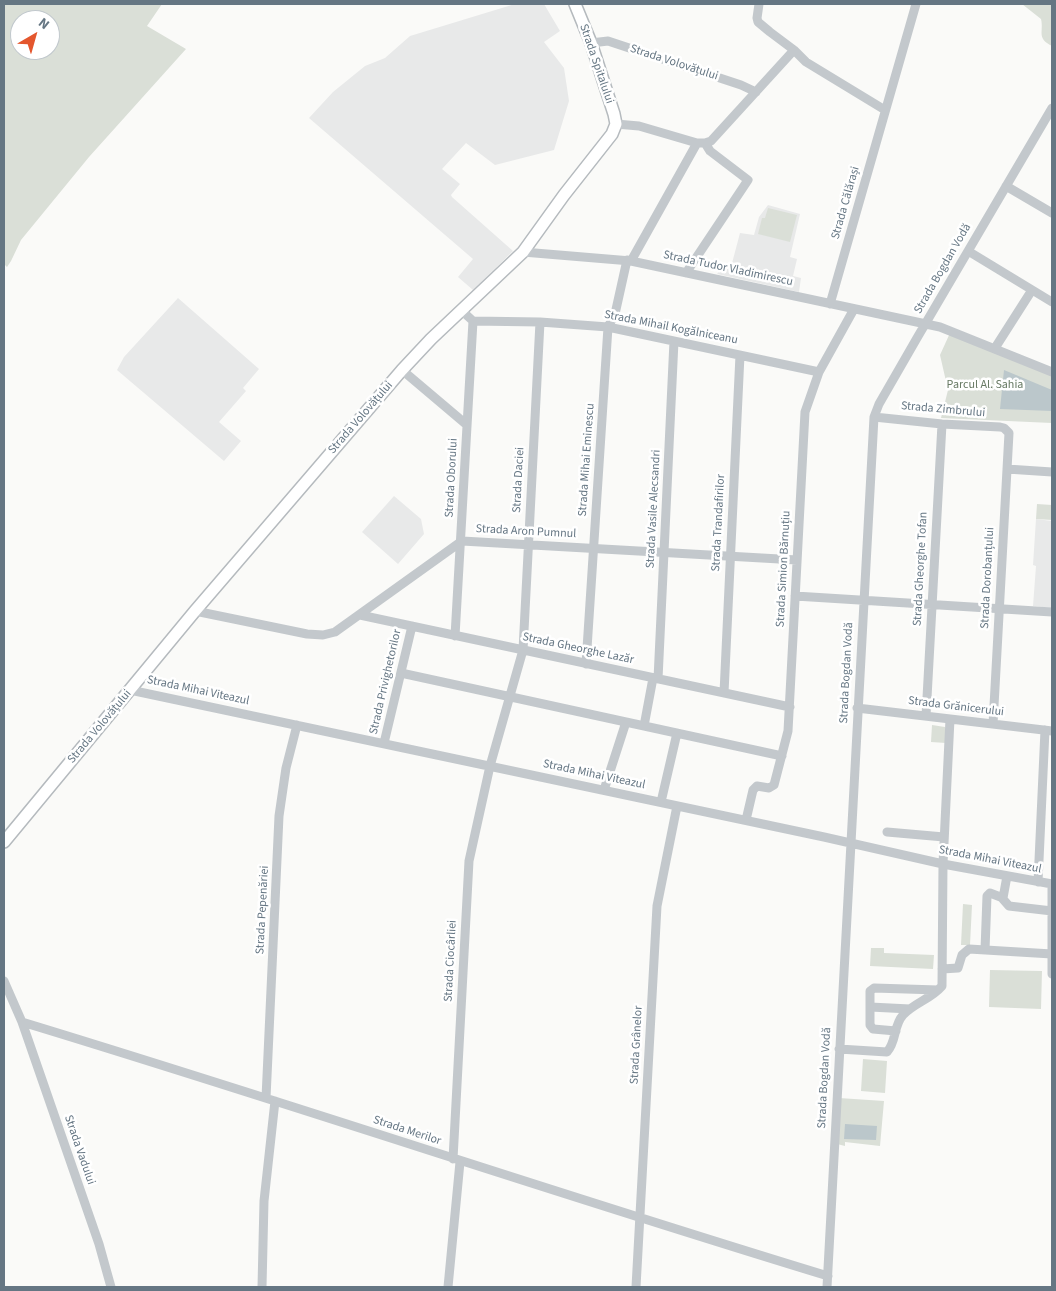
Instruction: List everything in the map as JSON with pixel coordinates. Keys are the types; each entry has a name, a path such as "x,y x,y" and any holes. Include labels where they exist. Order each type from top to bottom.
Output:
{"main road":[{"name":"Strada Spitalului","path":"575,4 591,43 616,124"},
{"name":"Strada Volovățului","path":"4,842 195,611 402,370 461,310 523,252 564,195 612,134 616,124"}],"street":[{"path":"759,4 758,22 794,50 806,62 885,110 916,4"},
{"name":"Strada Volovățului","path":"591,43 608,41 741,85 756,92"},
{"path":"701,143 714,139 794,50"},
{"name":"Strada Bogdan Vodă","path":"827,1287 874,417 879,404 925,324 1052,108"},
{"name":"Strada Călărași","path":"830,304 885,110"},
{"path":"616,124 639,126 701,143 748,180 686,272"},
{"name":"Strada Mihai Eminescu","path":"586,664 608,327 615,314 629,260 701,143"},
{"path":"1006,186 1052,213"},
{"path":"968,251 1052,302"},
{"name":"Strada Tudor Vladimirescu","path":"523,252 629,260 940,327 1052,372"},
{"path":"995,348 1032,290"},
{"name":"Strada Simion Bărnuțiu","path":"746,820 753,790 757,786 770,788 774,785 788,730 805,412 819,372 854,309"},
{"path":"461,310 473,321"},
{"name":"Strada Mihail Kogălniceanu","path":"473,321 540,322 608,327 819,372"},
{"name":"Strada Oborului","path":"456,636 473,321"},
{"name":"Strada Daciei","path":"509,697 523,650 540,322"},
{"name":"Strada Vasile Alecsandri","path":"644,726 655,678 664,553 674,341"},
{"name":"Strada Trandafirilor","path":"724,693 740,355"},
{"path":"402,370 467,425"},
{"name":"Strada Zimbrului","path":"874,417 942,424 1000,427 1007,430 1009,434"},
{"name":"Strada Gheorghe Tofan","path":"926,716 942,424"},
{"name":"Strada Dorobanțului","path":"993,724 1009,434"},
{"path":"1007,469 1052,472"},
{"name":"Strada Aron Pumnul","path":"195,611 307,634 335,632 462,541 797,560"},
{"path":"795,596 1052,612"},
{"name":"Strada Gheorghe Lazăr","path":"360,615 790,707"},
{"name":"Strada Privighetorilor","path":"384,744 412,626"},
{"path":"401,673 782,756"},
{"name":"Strada Mihai Viteazul","path":"130,690 850,842 942,864 1052,884"},
{"name":"Strada Ciocârliei","path":"448,1287 457,1160 470,861 490,766 509,697"},
{"name":"Strada Grănicerului","path":"857,708 1049,731"},
{"path":"839,1048 887,1052 894,1041 902,1016 930,997 942,986 942,864 950,719"},
{"path":"604,790 626,722"},
{"name":"Strada Pepenăriei","path":"262,1287 264,1201 271,1100 279,816 286,768 297,725"},
{"path":"1038,882 1049,731"},
{"path":"661,802 677,733"},
{"name":"Strada Grânelor","path":"636,1287 657,906 677,806"},
{"path":"887,832 944,837"},
{"path":"1007,876 1002,898 1005,903 1009,906 1052,911"},
{"path":"1052,884 1052,974"},
{"path":"985,950 987,896 990,893 1003,898"},
{"path":"942,969 958,968 962,956 969,949 1052,954"},
{"path":"4,981 22,1022"},
{"path":"896,1031 873,1029 868,1022 869,993 874,988 938,990"},
{"path":"870,1007 910,1010"},
{"name":"Strada Merilor","path":"22,1022 640,1219 828,1276"},
{"name":"Strada Vadului","path":"22,1022 99,1244 111,1287"}],"shaded area":[{"path":"515,4 544,4 560,31 544,42 564,68 569,101 554,150 495,165 466,143 442,169 460,184 451,195 452,197 513,251 473,290 458,277 473,259 309,118 333,92 365,66 385,58 410,36"},
{"path":"768,205 800,214 790,257 797,259 793,276 801,278 799,292 717,274 726,264 731,267 740,233 754,235 759,217"},
{"path":"178,298 259,369 243,388 246,391 219,422 241,441 224,461 117,370 124,357"},
{"path":"1004,370 1052,390 1052,411 1000,409"},
{"path":"394,496 421,519 424,534 398,564 362,532"},
{"path":"1036,519 1052,521 1052,608 1033,606 1036,566 1033,565"},
{"path":"845,1124 877,1126 876,1140 844,1139"}],"green space":[{"path":"4,4 162,4 147,26 186,49 89,157 21,240 7,267 4,264"},
{"path":"1022,4 1052,4 1052,46 1042,37 1041,19"},
{"path":"768,208 797,215 790,242 758,234 762,218 765,218"},
{"name":"Parcul Al. Sahia","path":"950,333 1052,376 1052,423 941,418 948,390 940,355"},
{"path":"1037,504 1052,505 1052,520 1036,519"},
{"path":"932,725 945,727 946,743 931,742"},
{"path":"963,904 972,905 970,945 961,945"},
{"path":"871,948 884,948 884,953 934,955 933,969 870,966"},
{"path":"990,970 1042,971 1041,1009 989,1007"},
{"path":"863,1059 887,1061 885,1093 861,1091"},
{"path":"839,1098 884,1101 880,1146 845,1142 845,1146 837,1144"}]}
